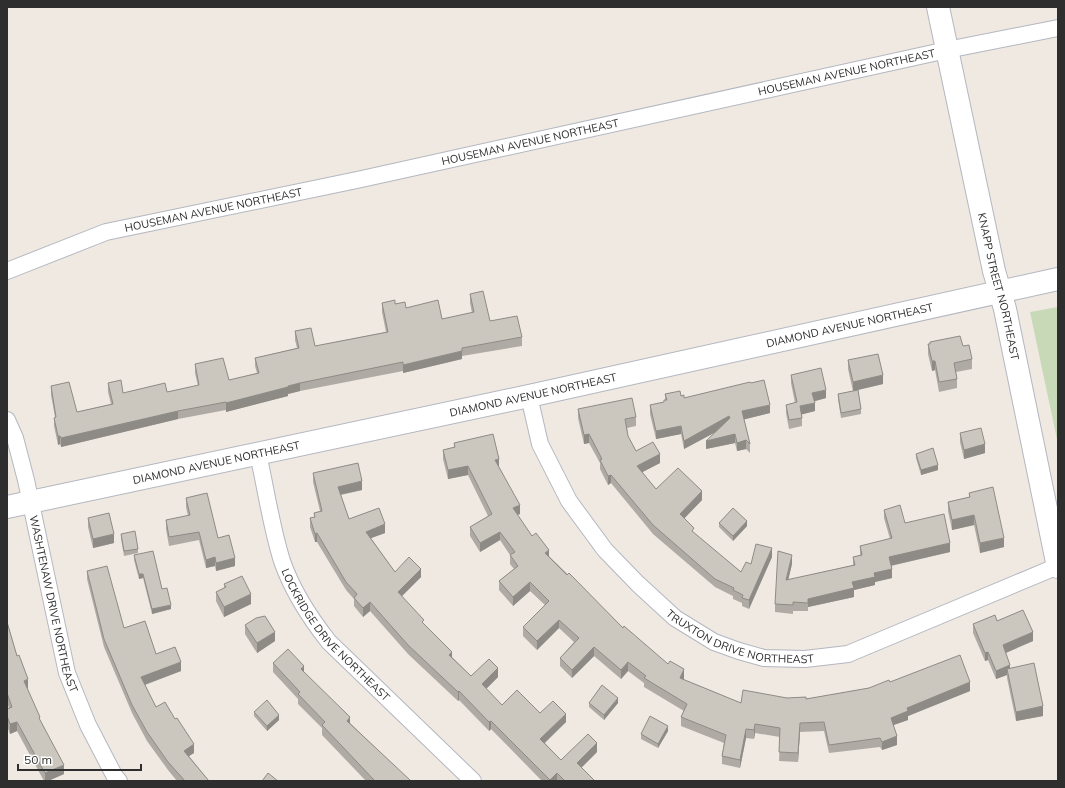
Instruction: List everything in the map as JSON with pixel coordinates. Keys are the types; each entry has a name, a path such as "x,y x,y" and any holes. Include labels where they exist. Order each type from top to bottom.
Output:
{"street":[{"name":"KNAPP STREET NORTHEAST","path":"938,7 1058,566"},
{"name":"HOUSEMAN AVENUE NORTHEAST","path":"7,271 106,232 357,180 947,50 1058,28"},
{"name":"DIAMOND AVENUE NORTHEAST","path":"7,507 529,396 1058,279"},
{"name":"TRUXTON DRIVE NORTHEAST","path":"529,396 540,444 569,501 605,550 638,584 675,618 714,642 739,652 764,658 806,659 848,654 912,629 1058,566"},
{"name":"WASHTENAW DRIVE NORTHEAST","path":"7,420 15,438 31,502 67,673 88,725 119,781"},
{"name":"LOCKRIDGE DRIVE NORTHEAST","path":"258,454 282,560 295,590 316,626 328,642 474,781"}],"green space":[{"path":"1058,307 1058,444 1030,312"}],"building":[{"path":"483,291 490,321 517,316 522,337 462,348 462,351 403,365 403,362 300,383 226,403 178,411 61,438 58,436 54,418 56,417 51,386 69,382 77,412 113,404 108,383 121,380 123,393 165,383 167,392 199,385 195,364 223,358 229,380 259,373 255,358 299,348 295,331 311,328 315,346 388,332 382,303 395,300 395,304 405,302 406,308 438,300 442,319 474,312 470,294"},
{"path":"960,336 963,346 969,345 972,359 954,363 957,379 939,382 935,361 932,361 928,344 930,344 930,342"},
{"path":"878,354 883,375 853,382 848,360"},
{"path":"821,368 826,390 812,393 815,403 800,406 802,418 789,420 786,405 797,402 791,375"},
{"path":"764,380 770,405 742,411 750,444 746,440 737,443 735,434 706,441 730,418 729,416 684,441 681,426 656,431 650,405 667,400 665,394 680,391 681,396 684,395 684,398"},
{"path":"858,390 861,409 841,413 838,394"},
{"path":"632,398 636,417 625,419 628,436 636,451 653,442 660,454 637,466 656,489 678,468 702,491 680,514 694,528 692,531 741,572 746,562 751,564 756,544 772,548 749,600 742,598 743,595 733,590 734,588 715,579 653,525 611,475 608,476 600,460 602,459 589,434 584,435 578,409"},
{"path":"981,428 985,444 964,450 960,433"},
{"path":"493,434 499,459 495,460 520,505 513,508 532,536 536,533 549,550 545,553 567,575 569,573 623,628 624,626 668,664 670,661 684,669 680,678 741,703 743,690 787,698 806,697 806,699 869,688 889,680 890,682 960,655 970,682 907,708 908,711 891,718 897,736 882,742 880,738 829,745 824,722 800,723 798,753 779,752 780,728 755,724 754,730 746,729 740,760 722,756 726,735 681,717 687,704 644,678 646,676 628,662 621,670 594,647 572,670 560,658 579,638 559,620 537,641 523,627 549,601 530,582 513,597 499,581 518,566 510,555 515,552 500,532 480,543 470,527 492,514 468,466 448,470 443,450 455,447 454,443"},
{"path":"933,448 938,465 921,470 916,454"},
{"path":"358,463 362,481 338,487 349,519 379,508 385,524 366,532 395,572 409,557 421,569 398,592 424,620 422,622 452,652 449,655 471,676 489,659 498,668 482,684 502,705 517,690 540,713 553,701 566,714 540,739 561,760 588,734 597,743 577,763 595,781 565,781 557,773 550,780 491,721 489,722 459,691 458,692 408,645 370,602 363,608 354,598 357,594 346,582 317,533 315,534 310,518 315,517 314,513 322,511 313,473"},
{"path":"993,487 1004,538 980,543 974,515 952,520 948,502 970,497 969,493"},
{"path":"207,493 218,538 229,535 235,558 216,563 215,557 206,560 199,532 169,537 166,520 190,515 186,498"},
{"path":"900,505 905,523 944,514 950,543 889,557 892,569 874,573 875,577 852,582 854,588 808,599 808,603 793,602 793,605 775,604 778,551 792,555 786,580 855,565 853,557 862,555 860,546 892,538 884,510"},
{"path":"733,508 747,521 733,536 719,523"},
{"path":"109,513 114,534 93,539 88,518"},
{"path":"135,531 138,549 124,551 121,534"},
{"path":"153,551 162,589 167,588 171,605 152,609 143,574 139,574 134,555"},
{"path":"107,566 124,628 145,621 156,654 175,647 181,662 141,677 156,707 165,702 175,719 177,718 194,744 184,751 209,781 185,781 168,762 147,732 132,705 104,639 87,571"},
{"path":"242,576 251,594 224,607 216,592 226,587 224,584"},
{"path":"1023,610 1033,632 1003,645 1010,665 996,671 988,652 985,653 973,624 995,615 997,621"},
{"path":"265,616 275,632 257,643 245,625 256,618"},
{"path":"7,622 17,656 19,655 28,679 24,681 40,717 39,718 64,765 45,773 17,722 10,724 7,716 7,709 12,707 7,693"},
{"path":"288,649 304,666 301,669 350,717 347,721 410,781 375,781 322,725 325,722 298,694 300,692 273,663"},
{"path":"1034,663 1043,706 1016,712 1007,669"},
{"path":"602,685 618,698 604,715 589,703"},
{"path":"267,700 279,715 267,726 254,712"},
{"path":"650,716 668,726 658,744 641,734"},
{"path":"268,773 278,781 262,781"}]}
